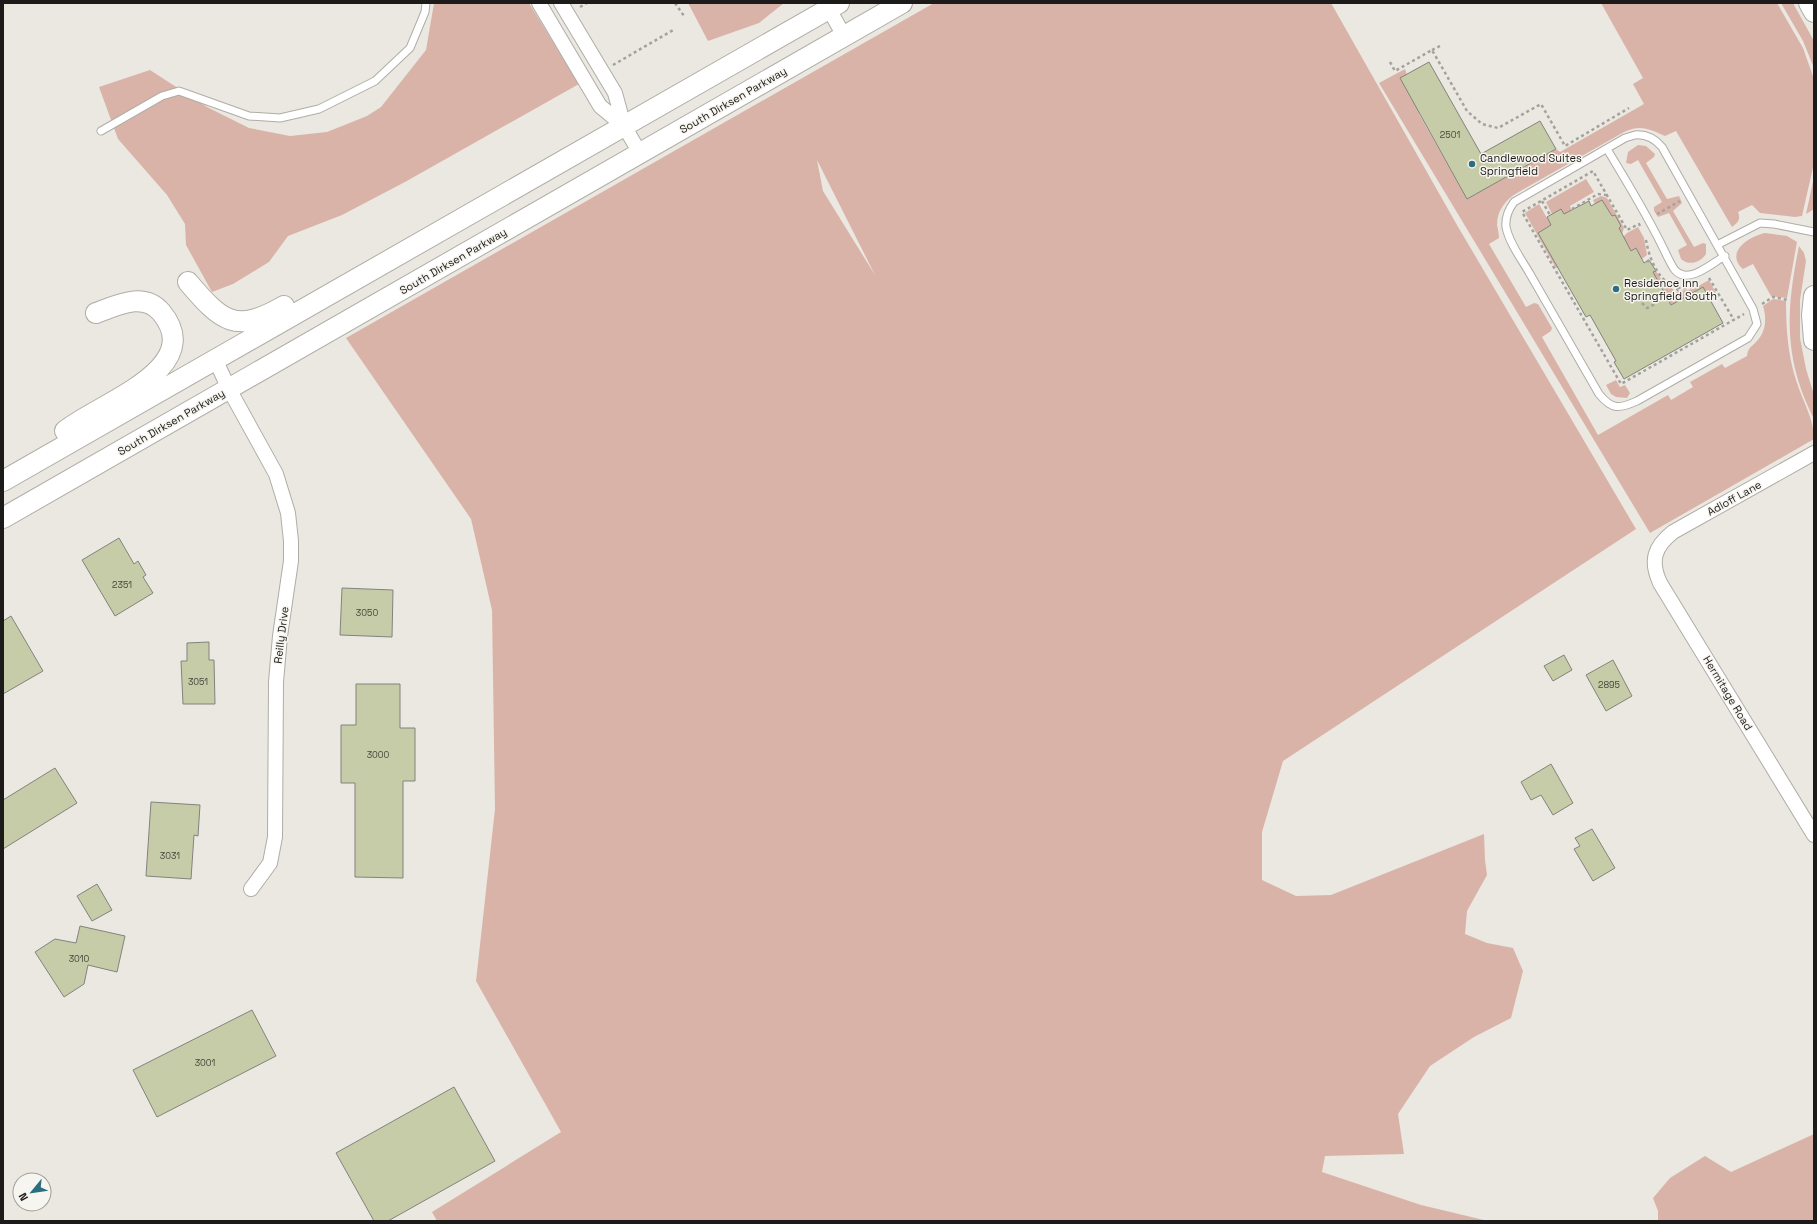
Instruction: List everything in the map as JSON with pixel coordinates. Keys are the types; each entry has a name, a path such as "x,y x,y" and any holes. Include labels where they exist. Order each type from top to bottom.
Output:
{"main road":[{"name":"South Dirksen Parkway","path":"3,518 902,3"},
{"path":"1809,3 1814,12"},
{"path":"11,477 834,6"},
{"path":"188,282 211,309 220,316 230,320 250,321 271,313 431,223 479,209"},
{"path":"1814,296 1812,314 1814,340"},
{"path":"11,477 67,429 145,382 162,366 171,353 174,345 170,326 159,310 148,303 134,300 96,313"}],"street":[{"path":"539,3 600,106 624,126"},
{"path":"561,3 615,92 624,126 640,153"},
{"path":"834,6 844,36"},
{"name":"Reilly Drive","path":"215,359 229,389 276,474 288,513 290,542 291,561 280,636 276,682 275,837 270,863 251,889"},
{"name":"Adloff Lane","path":"1657,547 1672,532 1814,453"},
{"name":"Hermitage Road","path":"1657,547 1655,569 1660,583 1814,834"}],"lane":[{"path":"101,131 162,96 179,91 249,116 280,118 319,109 375,81 410,48 425,12 426,3"},
{"path":"1642,135 1657,141 1662,148 1718,244 1755,314 1757,324 1752,334 1637,401 1625,406 1615,407 1606,402 1599,394 1511,240 1506,228 1506,217 1509,208 1514,202 1625,138 1642,135"},
{"path":"1607,149 1658,234 1673,268 1678,273 1683,276 1692,274 1725,256"},
{"path":"1718,244 1760,223 1774,224 1814,232"}],"path":[{"path":"580,7 587,3"},
{"path":"676,3 684,16"},
{"path":"609,67 675,29"},
{"path":"1390,62 1395,71 1440,46"},
{"path":"1432,50 1467,111 1482,124 1498,128 1541,104 1565,146 1629,108"},
{"path":"1642,229 1639,224 1627,230 1593,171 1522,212 1621,384 1746,313"},
{"path":"1572,209 1598,194 1607,195"},
{"path":"1542,201 1550,215"},
{"path":"1656,215 1681,201"},
{"path":"1644,234 1647,251 1665,282 1678,288 1689,288 1700,283"},
{"path":"1647,262 1651,258"},
{"path":"1704,280 1709,278 1734,320"},
{"path":"1642,303 1646,308 1650,308 1660,299 1671,296 1678,288"},
{"path":"1762,304 1773,297 1788,300"}],"shaded area":[{"path":"434,3 529,3 579,84 405,182 342,215 288,236 269,262 233,284 212,292 186,245 185,224 167,195 118,139 99,87 150,70 207,107 249,128 290,136 327,132 367,116 381,107 426,50"},
{"path":"688,3 784,3 759,23 708,41"},
{"path":"934,3 1331,3 1457,225 1636,529 1283,761 1262,832 1262,880 1296,896 1331,895 1484,834 1487,875 1467,911 1465,934 1487,943 1513,948 1523,971 1511,1018 1474,1037 1430,1066 1398,1114 1404,1154 1325,1156 1322,1172 1421,1205 1488,1221 437,1221 432,1212 561,1132 476,981 495,809 492,610 471,519 346,338","holes":["817,160 875,275 823,191"]},
{"path":"1601,3 1777,3 1803,48 1814,79 1814,163 1802,216 1795,217 1760,213 1752,205 1738,212 1738,221 1732,227 1676,131 1665,136 1645,128 1635,128 1624,132 1517,193 1502,206 1498,215 1497,225 1499,238 1489,244 1526,307 1534,303 1538,304 1552,328 1551,331 1542,337 1598,435 1668,395 1671,400 1693,387 1690,382 1722,364 1725,368 1747,356 1751,347 1759,339 1765,326 1763,306 1773,299 1786,301 1787,332 1791,363 1812,424 1814,439 1650,533 1379,83 1405,69 1420,113 1419,114 1467,199 1556,149 1560,152 1644,104 1633,84 1643,78"},
{"path":"1781,3 1793,3 1814,41 1814,68 1803,41"},
{"path":"1638,145 1646,146 1655,154 1654,157 1646,163 1667,199 1679,196 1682,203 1673,211 1694,247 1703,243 1706,244 1706,254 1701,260 1691,263 1681,259 1678,250 1687,245 1669,213 1658,217 1654,211 1654,207 1662,202 1638,160 1631,164 1626,163 1628,152"},
{"path":"1814,177 1814,209 1806,214"},
{"path":"1586,179 1594,192 1570,206 1572,212 1565,217 1561,209 1552,214 1546,202"},
{"path":"1601,196 1607,198 1624,228 1622,234 1619,228 1621,226 1615,215 1612,216 1602,200 1595,204 1593,200"},
{"path":"1539,204 1551,225 1538,233 1558,267 1556,268 1525,213"},
{"path":"1638,227 1644,238 1647,255 1642,259 1636,248 1629,252 1621,239 1627,233"},
{"path":"1765,233 1787,236 1797,242 1787,298 1771,296 1753,264 1743,269 1738,263 1736,257 1741,246 1746,241"},
{"path":"1799,246 1804,253 1806,261 1800,300 1800,338 1806,369 1814,395 1814,419 1804,397 1797,375 1792,354 1790,334 1792,291"},
{"path":"1656,271 1663,282 1674,290 1670,294 1664,296 1653,272"},
{"path":"1709,280 1718,297 1711,301 1703,287 1640,323 1665,299 1671,297 1678,291 1693,289"},
{"path":"1616,380 1620,387 1625,385 1630,393 1627,398 1616,397 1611,394 1606,385"},
{"path":"1814,1134 1814,1221 1658,1221 1658,1211 1653,1198 1670,1178 1705,1156 1731,1172"}],"building":[{"path":"1429,62 1481,154 1540,121 1556,149 1467,199 1400,78"},
{"name":"Residence Inn Springfield South","path":"1602,200 1612,216 1615,215 1621,226 1619,228 1631,251 1636,248 1644,263 1649,260 1656,271 1653,272 1671,305 1703,287 1723,323 1624,379 1614,362 1616,361 1590,315 1586,317 1538,233 1551,225 1547,217 1561,209 1564,214 1589,201 1591,206"},
{"path":"119,538 134,564 138,561 146,575 143,577 153,593 115,616 82,560"},
{"path":"342,588 393,590 392,637 340,635"},
{"path":"11,616 43,671 3,694 3,621"},
{"path":"209,642 209,660 214,660 215,704 183,704 181,661 187,661 187,643"},
{"path":"1564,655 1572,670 1553,681 1544,666"},
{"path":"1613,660 1632,696 1606,711 1586,675"},
{"path":"356,684 400,684 400,728 415,728 415,781 403,781 403,878 355,877 355,783 341,783 341,725 356,725"},
{"path":"1551,764 1573,803 1553,815 1541,795 1531,800 1521,782"},
{"path":"55,768 77,803 3,849 3,800"},
{"path":"151,802 200,805 198,836 194,835 191,879 146,876"},
{"path":"1592,829 1615,868 1593,881 1574,849 1580,846 1575,838"},
{"path":"97,884 112,910 92,921 77,896"},
{"path":"80,926 125,936 117,972 88,965 84,984 64,997 35,952 55,939 76,943"},
{"path":"252,1010 276,1056 157,1117 133,1070"},
{"path":"454,1087 495,1161 388,1221 374,1221 336,1153"}],"place":[{"name":"Candlewood Suites Springfield","path":"1472,164"},
{"name":"Residence Inn Springfield South","path":"1616,289"}]}
